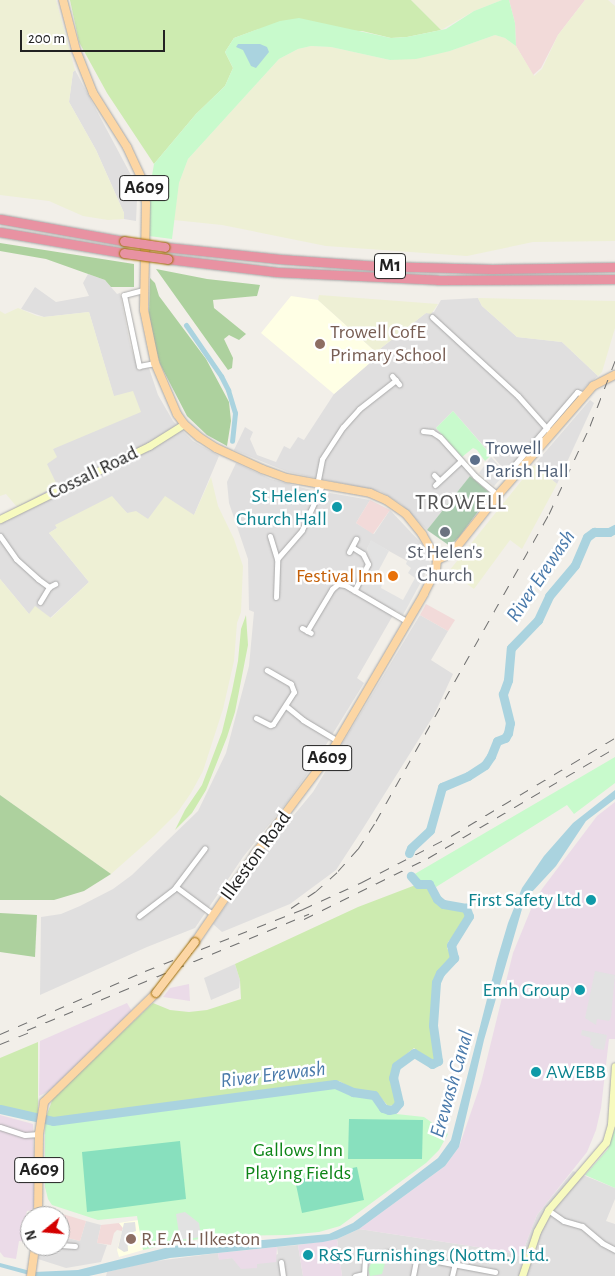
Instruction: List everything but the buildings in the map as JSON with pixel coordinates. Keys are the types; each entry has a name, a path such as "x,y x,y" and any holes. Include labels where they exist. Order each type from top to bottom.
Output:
{"highway":[{"name":"M1","path":"0,219 124,242 279,259 378,266 492,269 615,267"},
{"name":"M1","path":"0,232 124,253 277,272 438,280 615,279"}],"main road":[{"name":"A609","path":"63,0 72,45 93,93 126,147 143,182 146,204 144,310 155,363 172,405 184,424 193,433 224,452 287,478 370,493 391,503 406,514 432,547 437,560"},
{"path":"437,560 452,553 549,431 593,386 615,375"},
{"name":"Ilkeston Road","path":"39,1134 40,1115 44,1102 52,1092 133,1018 156,993 195,942 259,849 302,794 338,741 408,622 431,581 437,560"},
{"name":"A609","path":"38,1206 39,1134"},
{"path":"31,1276 34,1256"}],"street":[{"path":"143,290 124,295 139,366 155,363"},
{"path":"432,316 518,396 549,431 577,392 584,396"},
{"path":"278,559 302,530 319,485 322,460 343,427 359,409 396,380"},
{"name":"Cossall Road","path":"0,519 149,446 184,424"},
{"path":"423,431 432,432 440,437 461,461 498,495"},
{"path":"435,485 461,461"},
{"path":"434,475 439,480"},
{"path":"0,536 16,559 49,587"},
{"path":"270,536 278,559 276,597"},
{"path":"349,552 356,539"},
{"path":"352,546 365,556 368,566 354,591"},
{"path":"40,602 49,587 55,584"},
{"path":"307,631 334,586 343,584 408,622"},
{"path":"258,721 270,726 273,724 294,694 294,687 270,670"},
{"path":"286,706 303,720 338,741"},
{"path":"139,916 176,886 205,848"},
{"path":"176,886 214,915"},
{"path":"522,1276 537,1231 548,1210 606,1142 611,1124 615,1066"},
{"path":"0,1127 25,1135 39,1134"},
{"path":"548,1210 567,1222 582,1226 602,1243 615,1250"},
{"path":"356,1276 364,1275 363,1260 368,1254 389,1252 417,1256 491,1273"},
{"path":"413,1276 417,1256"},
{"path":"281,1262 283,1276"},
{"path":"452,1276 455,1264"}],"shaded area":[{"path":"0,0 56,0 75,70 73,72 69,102 96,150 124,213 124,219 108,220 83,216 49,201 0,195"},
{"path":"411,0 502,0 474,11 441,30"},
{"path":"509,0 585,0 558,35 541,68 533,75 516,46 515,23"},
{"path":"585,0 608,0 615,6 615,241 533,242 467,256 326,246 222,225 174,220 179,183 188,159 279,59 298,49 311,46 331,47 390,60 450,51 495,35 505,38 516,46 534,76 542,69 558,35"},
{"path":"75,70 132,177 137,199 136,221 124,219 124,213 96,150 69,102 73,72"},
{"path":"88,274 105,280 117,294 120,293 130,344 138,370 149,368 158,395 173,421 193,441 219,456 194,515 148,519 127,513 122,508 56,525 57,528 49,533 89,582 50,618 29,614 0,579 0,523 20,512 17,507 47,464 53,449 114,397 89,312 44,317 21,309 35,287 56,302 89,296 83,283"},
{"path":"319,295 438,304 431,314 426,313 376,352 318,300"},
{"name":"Trowell CofE Primary School","path":"291,296 318,300 379,355 334,394 261,333"},
{"path":"478,298 482,306 517,337 562,342 598,376 586,386 509,475 453,411 436,428 474,471 427,530 401,504 380,491 288,472 234,450 245,427 253,432 250,439 257,455 276,462 284,446 290,449 298,437 304,440 334,394 379,355 376,352 426,313 434,312 441,300"},
{"path":"478,298 615,301 615,328 602,372 598,376 562,342 517,337 482,306"},
{"path":"18,308 44,317 89,312 114,396 133,391 141,412 53,449 57,457 47,464 57,485 17,507 6,494 0,496 0,311 5,314"},
{"path":"590,400 594,403 557,484 534,465"},
{"path":"491,457 506,473 494,486 479,473"},
{"path":"236,463 271,479 307,489 370,500 356,523 374,534 390,510 422,544 407,561 371,541 367,549 372,568 361,589 396,610 357,678 364,683 313,766 288,801 243,857 195,928 147,947 40,995 41,917 61,914 80,906 113,889 132,875 198,811 226,753 249,666 254,612 249,610 248,559 229,503 227,482"},
{"path":"534,465 557,484 522,549 510,540 474,589 449,571"},
{"path":"470,476 491,494 450,546 427,530"},
{"path":"211,477 218,506 234,539 243,566 241,612 237,623 234,661 223,709 203,771 191,793 177,813 111,874 0,795 0,579 29,614 35,606 51,618 89,582 49,533 57,528 55,525 112,496 127,513 136,511 148,519 165,496 194,515"},
{"path":"370,500 390,510 373,534 356,523"},
{"path":"371,540 389,551 374,579 382,584 381,588 403,600 415,578 408,573 411,568 406,564 407,561 422,544 428,553 430,564 403,615 361,589 372,568 367,549"},
{"path":"426,604 455,620 448,631 420,615"},
{"path":"420,615 448,631 431,660 453,674 434,715 336,870 290,904 222,932 213,924 264,851 313,792"},
{"path":"615,802 615,1039 609,1039 601,1108 596,1130 587,1152 537,1215 521,1256 497,1250 359,1229 445,1166 459,1147 481,1083 513,953 531,909 542,889 597,816"},
{"path":"235,964 240,980 239,988 211,1000 204,978"},
{"path":"595,971 615,975 611,1017 609,1021 597,1019 596,1025 585,1018"},
{"path":"189,984 190,1001 163,997 170,988"},
{"path":"127,1003 133,1013 49,1091 39,1096 40,1041"},
{"path":"582,1030 607,1035 604,1050 593,1048 590,1045 591,1038 581,1035"},
{"path":"0,1115 33,1124 35,1205 20,1206 20,1241 16,1259 4,1257 0,1252"},
{"path":"573,1171 615,1188 615,1199 606,1221 615,1224 615,1276 342,1276 337,1239 359,1229 497,1250 521,1256 537,1215"},
{"path":"185,1212 199,1223 201,1237 180,1240 176,1214"},
{"path":"70,1216 86,1221 80,1241 70,1238"},
{"name":"R.E.A.L Ilkeston","path":"138,1220 143,1250 119,1257 117,1250 123,1228 119,1223"},
{"path":"86,1221 101,1225 97,1243 107,1245 101,1262 66,1268 38,1259 38,1256 70,1256 70,1238 80,1241"},
{"path":"135,1222 136,1231 127,1234 128,1251 124,1252 118,1248 124,1223"},
{"path":"119,1223 123,1228 122,1231 117,1230 114,1233 111,1245 97,1243 101,1225"},
{"path":"337,1239 342,1276 303,1276 298,1245"},
{"path":"298,1245 303,1276 106,1276 107,1272 149,1262 218,1253 219,1259 232,1258 257,1267 257,1264 278,1254 277,1247"},
{"path":"277,1247 276,1262 257,1264 257,1268 241,1269 232,1258 219,1260 218,1253"}],"green space":[{"path":"70,0 411,0 441,30 407,37 391,38 362,31 259,29 234,38 225,52 233,68 225,86 196,114 154,164 107,93 79,42"},
{"path":"502,0 509,0 515,23 516,46 505,38 495,35 450,51 416,59 390,60 331,47 311,46 298,49 279,59 188,159 179,183 172,239 149,236 150,187 154,164 196,114 225,86 233,68 225,52 234,38 280,21 299,18 391,38 407,37 446,29 474,11"},
{"path":"0,243 134,264 134,287 111,287 105,280 46,259 0,251"},
{"path":"156,269 207,279 260,285 257,296 213,300 214,308 246,334 239,340 229,335 224,339 233,358 232,368 228,370"},
{"path":"150,278 155,283 159,296 206,359 229,402 231,421 227,446 207,435 187,416 160,364 153,340 149,313"},
{"path":"453,411 491,455 485,461 477,450 473,448 462,457 436,428"},
{"path":"246,615 248,645 235,712 227,737 206,790 192,813 175,830 185,810 202,785 222,732 238,661 241,629"},
{"path":"615,757 615,783 574,814 567,805 436,887 429,881 416,880 413,875"},
{"path":"0,795 111,874 84,891 54,900 0,900"},
{"path":"429,885 437,904 463,908 467,916 457,933 448,942 447,948 452,957 439,971 433,984 431,1024 435,1060 431,1061 414,1048 393,1065 391,1079 397,1095 396,1105 388,1106 376,1092 355,1090 339,1081 57,1118 46,1117 53,1098 153,1003 170,1010 189,1012 207,1010 241,999 240,980 235,964 358,907 413,886"},
{"path":"0,913 37,915 35,957 0,952"},
{"path":"38,1042 38,1114 0,1106 0,1058"},
{"name":"Gallows Inn Playing Fields","path":"338,1086 357,1094 374,1098 387,1113 424,1117 448,1134 439,1150 426,1163 340,1226 319,1232 288,1235 222,1236 178,1242 143,1250 137,1216 98,1220 70,1211 70,1206 52,1205 48,1199 45,1187 45,1124"},
{"path":"349,1119 423,1120 422,1159 348,1159"},
{"path":"615,1127 615,1188 585,1175 608,1149"},
{"path":"180,1141 186,1199 87,1212 82,1152"},
{"path":"357,1167 364,1200 302,1213 295,1180"},
{"path":"387,1256 382,1274 370,1276 368,1269 375,1257"}],"water":[{"path":"238,44 260,44 267,47 269,52 256,68 251,66 243,50 236,47"},
{"path":"615,790 615,799 586,821 556,866 531,893 522,909 484,1040 459,1147 445,1166 359,1229 337,1239 170,1258 89,1276 33,1276 0,1267 0,1263 34,1272 78,1270 173,1246 218,1241 263,1240 329,1234 353,1223 438,1158 451,1140 497,960 508,923 522,888 544,856 573,823"}],"waterway":[{"path":"186,325 221,376 228,390 235,413 232,441"},
{"name":"River Erewash","path":"409,853 411,848 430,830 442,787 468,776 485,765 497,741 505,738 508,733 510,723 503,694 508,680 511,648 538,620 549,596 575,565 587,537 594,532 609,532 615,529"},
{"name":"River Erewash","path":"0,1109 53,1121 335,1084 353,1092 374,1095 383,1108 394,1109 399,1103 393,1078 396,1066 414,1053 432,1064 438,1061 433,1025 436,982 440,973 454,958 451,945 469,916 466,908 443,904 437,899 429,884 418,884 411,876"}],"railway":[{"path":"291,908 315,892 338,871 358,849 376,821 549,514 590,426 615,361"},
{"path":"0,1034 145,971 303,909 362,882 451,836 615,738"},
{"path":"304,919 428,858 615,748"},
{"path":"27,1030 309,914"},
{"path":"0,1044 34,1030"}],"place":[{"name":"Trowell CofE Primary School","path":"320,344"},
{"name":"Trowell Parish Hall","path":"475,460"},
{"name":"St Helen's Church Hall","path":"337,507"},
{"name":"St Helen's Church","path":"445,532"},
{"name":"Festival Inn","path":"393,576"},
{"name":"First Safety Ltd","path":"591,900"},
{"name":"Emh Group","path":"580,990"},
{"name":"AWEBB","path":"536,1072"},
{"name":"R.E.A.L Ilkeston","path":"131,1239"},
{"name":"R&S Furnishings (Nottm.) Ltd.","path":"308,1255"}],"district":[{"name":"TROWELL","path":"461,503"}],"water label":[{"name":"Erewash Canal","path":"452,1084"}]}
